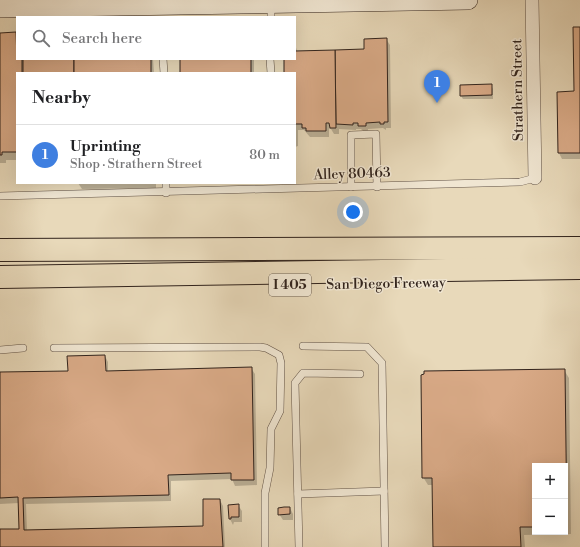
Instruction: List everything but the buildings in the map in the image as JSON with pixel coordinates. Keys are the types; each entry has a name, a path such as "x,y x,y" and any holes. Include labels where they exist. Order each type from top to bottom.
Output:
{"highway":[{"path":"0,250 580,248"},
{"path":"0,263 580,260"},
{"path":"0,277 580,268"},
{"name":"San Diego Freeway","path":"0,288 580,282"}],"street":[{"path":"0,8 78,3 270,10 362,1 468,0"},
{"name":"Strathern Street","path":"532,0 535,178"}],"lane":[{"path":"163,60 164,72"},
{"path":"270,60 270,72"},
{"path":"351,187 350,135 376,134 377,187"},
{"name":"Alley 80463","path":"0,196 377,187 520,182 535,178"},
{"path":"166,184 166,193"},
{"path":"303,346 367,347 382,363 385,547"},
{"path":"54,348 260,347 266,348 279,355 281,363 280,411 271,429 270,468 265,493 266,547"},
{"path":"0,350 23,348"},
{"path":"299,547 295,383 303,373 360,374"},
{"path":"298,494 384,491"}],"place":[{"name":"Uprinting","path":"437,103"}]}
